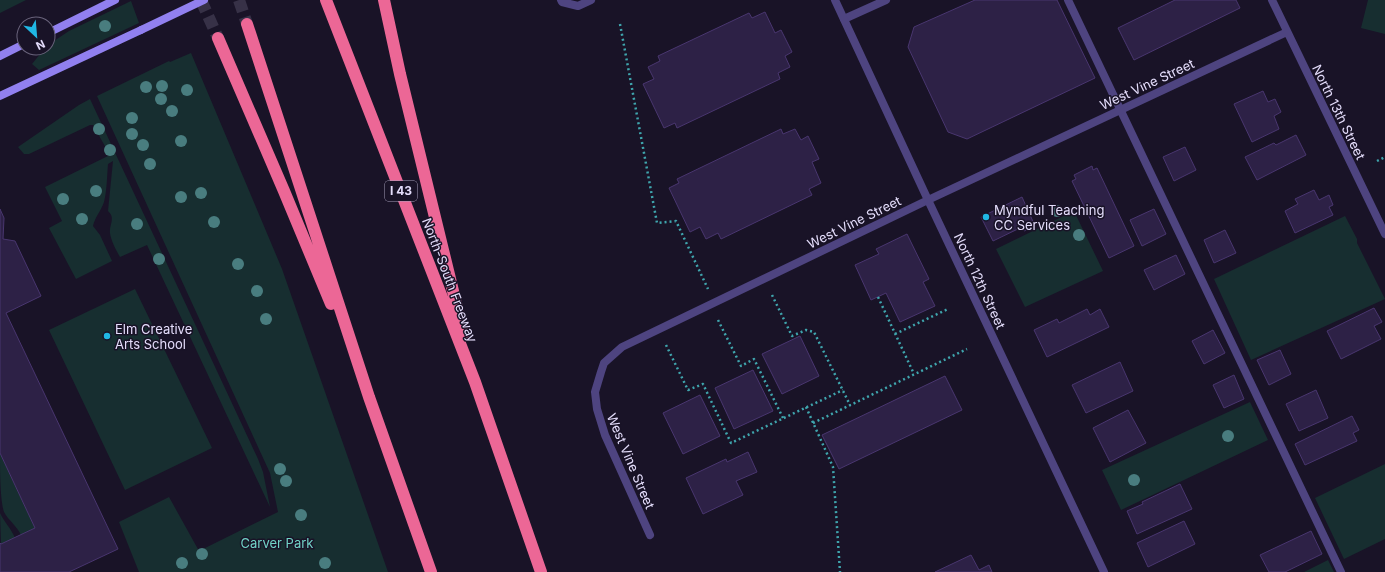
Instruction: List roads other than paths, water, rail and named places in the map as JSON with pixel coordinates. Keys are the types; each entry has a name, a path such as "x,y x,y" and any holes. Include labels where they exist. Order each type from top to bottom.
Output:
{"highway":[{"name":"North-South Freeway","path":"326,0 475,382 541,572"},
{"path":"384,0 400,74 475,382"},
{"path":"247,24 369,397 431,572"},
{"path":"218,38 284,191 369,397"}],"main road":[{"path":"56,28 115,0"},
{"path":"0,96 204,0"},
{"path":"0,56 16,48"}],"street":[{"path":"561,0 562,2 578,6 591,0"},
{"name":"North 12th Street","path":"835,0 1104,572"},
{"path":"844,19 886,0"},
{"path":"1068,0 1341,572"},
{"name":"North 13th Street","path":"1272,0 1385,234"},
{"name":"West Vine Street","path":"650,535 605,435 597,408 595,392 604,363 622,347 928,200 1287,32"}],"tunnel":[{"path":"201,0 218,38"},
{"path":"239,0 247,24"}],"place":[{"name":"Myndful Teaching CC Services","path":"986,217"},
{"name":"Elm Creative Arts School","path":"107,336"}],"park label":[{"name":"Carver Park","path":"277,543"}]}
